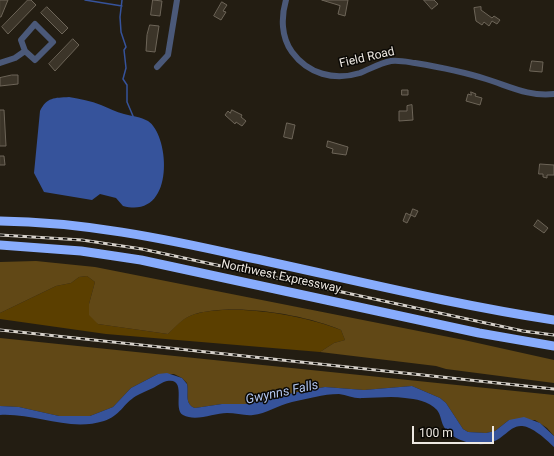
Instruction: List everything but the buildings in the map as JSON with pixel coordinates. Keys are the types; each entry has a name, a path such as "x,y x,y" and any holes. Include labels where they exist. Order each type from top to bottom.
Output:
{"highway":[{"name":"Northwest Expressway","path":"0,221 84,226 144,235 483,308 554,320"},
{"name":"Northwest Expressway","path":"0,245 81,251 133,258 479,333 554,346"}],"street":[{"path":"156,67 168,55 177,0"},
{"name":"Field Road","path":"286,0 283,21 286,41 300,62 320,74 336,77 343,76 359,73 383,63 403,61 470,75 532,94 554,94"},
{"path":"35,24 53,42 35,60 25,52 21,40 35,24"},
{"path":"0,63 15,58 25,52"}],"shaded area":[{"path":"36,261 95,267 464,340 554,360 554,383 446,369 436,366 320,352 334,343 345,340 341,330 308,319 269,312 229,310 195,314 191,315 177,325 168,334 98,324 89,315 89,304 95,282 87,276 79,277 71,283 56,286 0,313 0,262"},
{"path":"87,276 95,282 89,304 98,324 168,334 183,320 191,315 211,311 249,310 289,315 341,330 345,340 334,343 320,352 106,334 0,319 0,313 56,286 71,283 79,277"},
{"path":"0,338 554,395 554,436 547,428 535,420 509,420 495,431 486,433 468,432 463,429 446,403 440,398 412,386 364,390 325,387 245,404 222,404 195,408 189,404 187,383 182,378 174,374 158,374 131,388 113,407 90,416 59,416 19,407 0,406"}],"water":[{"path":"69,97 93,102 121,113 142,118 148,121 155,129 161,142 164,158 164,174 160,189 152,201 140,207 123,206 116,198 100,194 92,200 44,192 34,173 40,111 45,103 52,99"},
{"name":"Gwynns Falls","path":"167,373 182,378 187,384 189,404 195,408 222,404 245,404 325,387 364,390 412,386 440,398 446,403 463,429 468,432 486,433 495,431 509,420 524,417 540,423 554,436 554,447 527,427 519,426 489,443 477,444 463,441 446,431 437,410 430,404 400,397 360,398 333,394 292,402 253,415 222,413 194,418 188,417 180,412 178,388 177,384 173,381 163,382 136,396 118,413 109,419 91,424 65,423 13,415 0,415 0,406 19,407 59,416 90,416 113,407 131,388 158,374"}],"waterway":[{"path":"85,0 122,6"},
{"path":"122,0 120,17 121,32 126,47 124,50 126,68 123,79 127,85 127,102 133,116"}],"railway":[{"path":"0,235 82,240 142,249 523,331 554,335"},
{"path":"0,330 554,389"}]}
